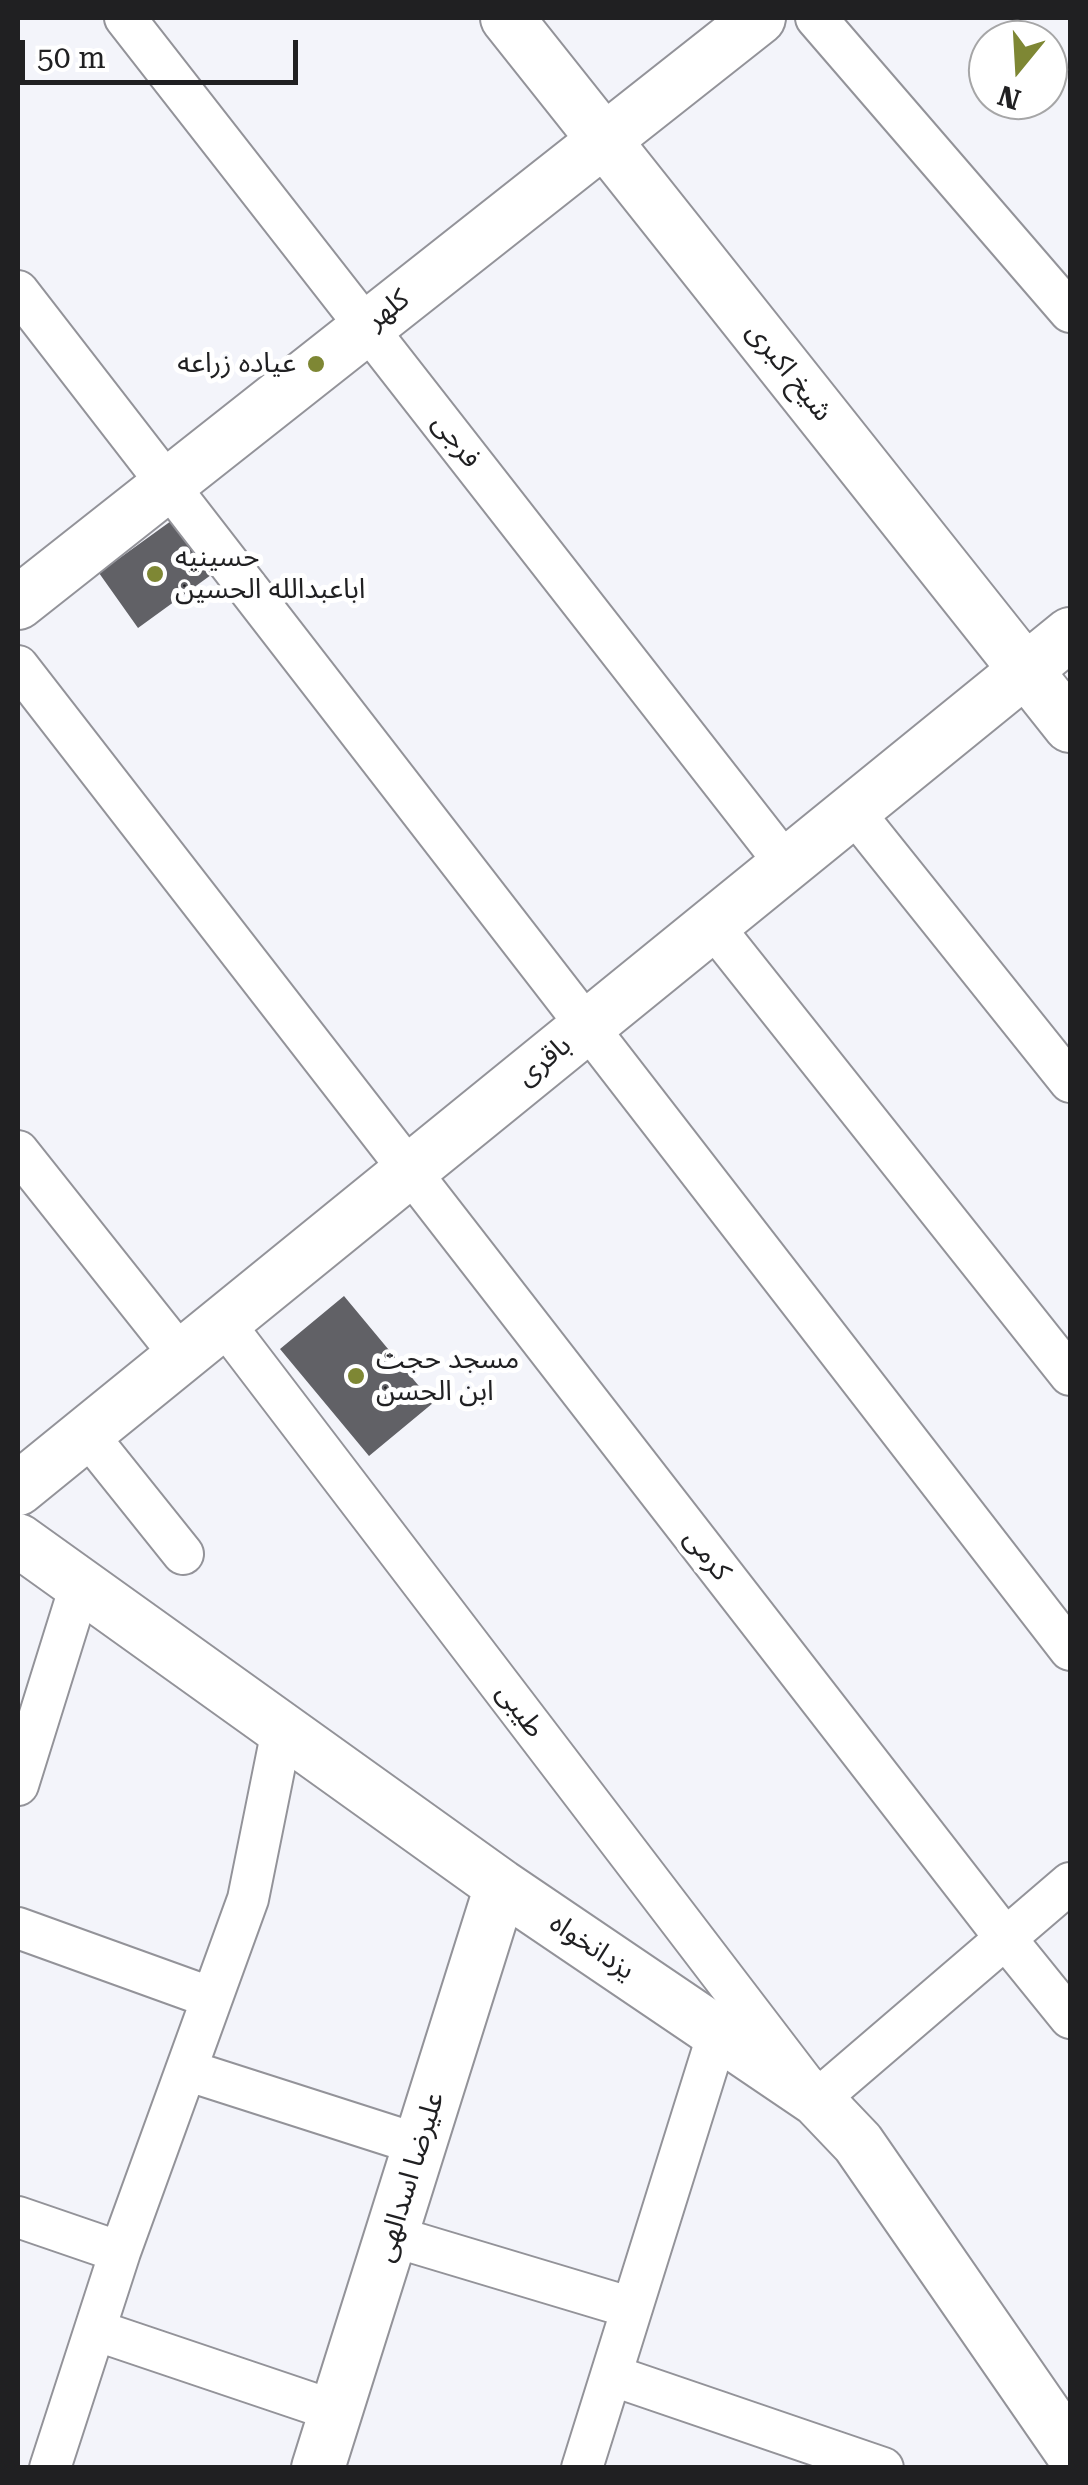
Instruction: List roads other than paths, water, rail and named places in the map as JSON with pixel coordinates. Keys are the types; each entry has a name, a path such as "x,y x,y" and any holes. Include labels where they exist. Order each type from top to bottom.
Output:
{"street":[{"name":"فرجی","path":"125,18 786,864"},
{"name":"شیخ اکبری","path":"507,18 1070,726"},
{"name":"کلهر","path":"18,603 758,18"},
{"path":"816,18 1070,312"},
{"path":"18,291 1070,1650"},
{"name":"باقری","path":"18,1489 1070,634"},
{"name":"کرمی","path":"18,666 1070,2018"},
{"path":"853,810 1070,1082"},
{"path":"712,925 1070,1375"},
{"path":"18,1151 181,1356"},
{"name":"طیبی","path":"223,1322 817,2100"},
{"path":"86,1433 183,1554"},
{"name":"یزدانخواه","path":"18,1540 501,1886 817,2100 858,2144 1070,2450"},
{"path":"18,1785 80,1586"},
{"path":"50,2468 120,2252 248,1900 282,1730"},
{"path":"817,2100 1070,1883"},
{"name":"علیرضا اسدالهی","path":"318,2468 501,1886"},
{"path":"18,1928 212,1998"},
{"path":"582,2468 718,2033"},
{"path":"186,2070 420,2145"},
{"path":"18,2217 120,2252"},
{"path":"392,2236 632,2308"},
{"path":"95,2330 335,2411"},
{"path":"612,2374 883,2468"}],"place":[{"name":"عیاده زراعه","path":"316,364"},
{"name":"حسینیه اباعبدالله الحسین","path":"155,574"},
{"name":"مسجد حجت ابن الحسن","path":"356,1376"}]}
